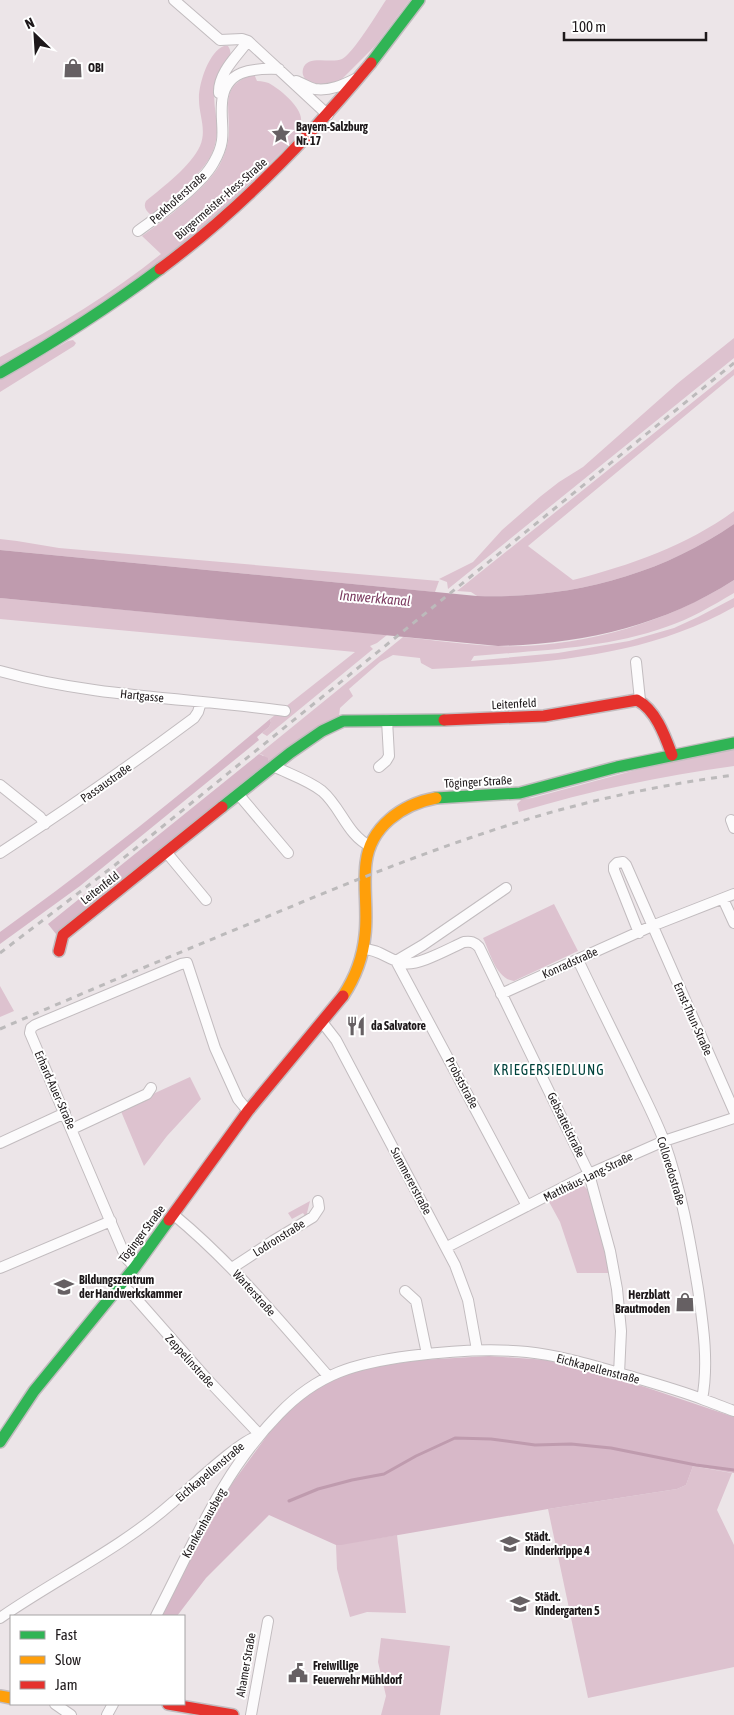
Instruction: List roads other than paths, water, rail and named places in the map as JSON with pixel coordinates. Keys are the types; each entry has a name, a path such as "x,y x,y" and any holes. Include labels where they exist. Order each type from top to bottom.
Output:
{"street":[{"path":"174,0 220,40 242,39 248,41 328,115"},
{"name":"Bürgermeister-Hess-Straße","path":"0,373 36,354 91,319 167,264 253,191 284,162 328,115 361,77 419,0"},
{"name":"Perkhoferstraße","path":"138,231 186,193 214,164 223,137 219,89 223,76 248,41"},
{"name":"Perkhoferstraße","path":"221,104 227,84 236,76 257,68 279,69"},
{"path":"291,79 314,89 327,89 361,77"},
{"path":"636,662 640,700 647,707 664,736 672,755"},
{"name":"Hartgasse","path":"0,671 33,680 90,690 285,711"},
{"name":"Leitenfeld","path":"59,951 63,935 273,766 332,725 343,722 387,720 544,716 640,700"},
{"name":"Passaustraße","path":"0,853 114,778 194,718 201,702"},
{"path":"379,767 389,756 387,720"},
{"name":"Töginger Straße","path":"0,1442 42,1380 122,1285 248,1111 322,1022 351,982 360,962 366,926 366,863 370,846 385,823 395,814 422,801 447,796 498,796 523,792 672,755 734,743"},
{"path":"273,766 322,791 341,814 354,834 362,842 370,846"},
{"path":"0,786 40,817 45,824"},
{"path":"239,795 288,853"},
{"path":"167,853 206,900"},
{"path":"639,933 614,870 617,863 623,862 626,865 652,926"},
{"path":"363,949 377,951 396,961 423,945 506,888"},
{"name":"Konradstraße","path":"501,994 652,926 734,894"},
{"path":"723,899 734,923"},
{"name":"Ernst-Thun-Straße","path":"652,926 734,1111"},
{"name":"Gebsattelstraße","path":"396,961 407,964 416,963 470,941 479,947 589,1174 610,1251 617,1289 621,1331 619,1374"},
{"name":"Colloredostraße","path":"578,960 664,1141 683,1210 700,1303 704,1371 702,1399"},
{"name":"Probststraße","path":"396,961 527,1206"},
{"name":"Erhard-Auer-Straße","path":"135,1267 123,1251 30,1033 31,1028 148,977 187,963 215,1048 238,1099 248,1111"},
{"name":"Summererstraße","path":"322,1022 336,1040 447,1247 468,1300 477,1350"},
{"path":"72,1128 147,1094 152,1088"},
{"path":"0,1143 65,1113"},
{"name":"Matthäus-Lang-Straße","path":"447,1247 589,1174 664,1141 734,1118"},
{"name":"Lodronstraße","path":"232,1268 313,1217 319,1208 318,1201"},
{"name":"Warterstraße","path":"174,1215 232,1268 328,1376"},
{"path":"0,1268 111,1221"},
{"name":"Zeppelinstraße","path":"122,1285 260,1435"},
{"path":"405,1291 416,1301 427,1354"},
{"name":"Eichkapellenstraße","path":"0,1618 132,1534 168,1507 248,1440 260,1435 277,1415 296,1398 328,1376 365,1363 427,1354 477,1350 529,1352 572,1360 702,1399 734,1411"},
{"name":"Krankenhausberg","path":"156,1615 205,1516 260,1435"},
{"name":"Ahamer Straße","path":"251,1715 268,1620"},
{"path":"56,1705 71,1715"},
{"name":"Ahamer Straße","path":"174,1705 234,1715"}],"water":[{"name":"Innwerkkanal","path":"734,524 734,580 707,596 650,621 621,630 560,641 498,646 0,598 0,550 477,596 545,593 611,581 644,570 675,558"}],"waterway":[{"path":"289,1501 318,1489 384,1474 416,1456 455,1438 491,1439 535,1445 571,1444 611,1448 696,1465 734,1470"}],"railway":[{"path":"0,953 115,865 734,363"},
{"path":"0,1029 301,903 451,845 512,824 594,801 650,789 734,775"}],"place":[{"name":"OBI","path":"73,68"},
{"name":"Bayern-Salzburg Nr. 17","path":"281,134"},
{"name":"da Salvatore","path":"356,1026"},
{"name":"Bildungszentrum der Handwerkskammer","path":"64,1287"},
{"name":"Herzblatt Brautmoden","path":"685,1302"},
{"name":"Städt. Kinderkrippe 4","path":"510,1544"},
{"name":"Städt. Kindergarten 5","path":"520,1604"},
{"name":"Freiwillige Feuerwehr Mühldorf","path":"298,1673"}],"district":[{"name":"KRIEGERSIEDLUNG","path":"549,1070"}]}
